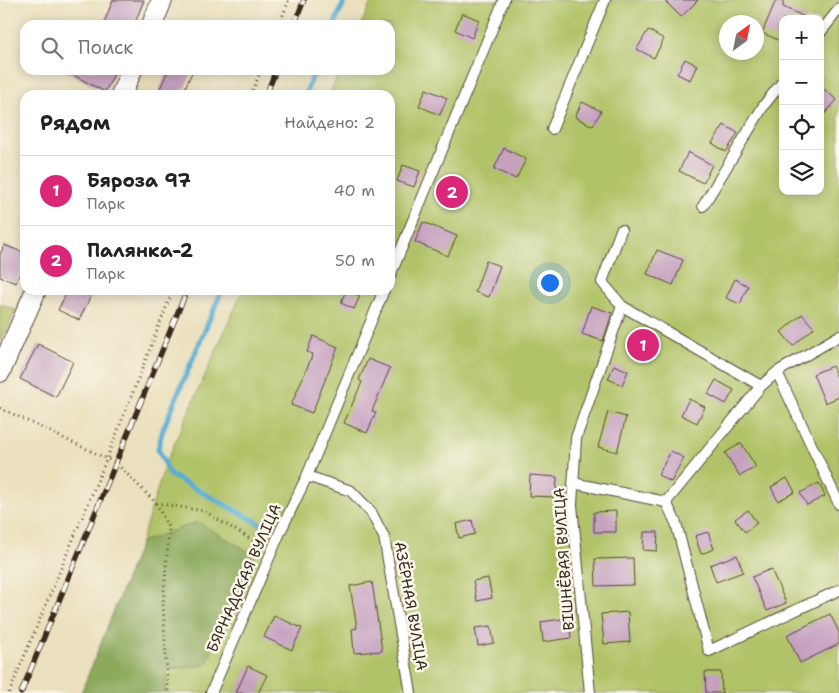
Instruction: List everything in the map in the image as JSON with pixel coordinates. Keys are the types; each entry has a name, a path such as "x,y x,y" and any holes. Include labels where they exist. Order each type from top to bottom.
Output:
{"street":[{"path":"154,20 162,0"},
{"path":"123,90 130,75"},
{"path":"0,372 34,295"}],"lane":[{"path":"395,264 504,0"},
{"path":"552,129 605,0"},
{"path":"824,28 839,10"},
{"path":"702,206 764,105 779,86"},
{"path":"621,230 602,282 622,306 761,386"},
{"name":"БЯРНАДСКАЯ ВУЛІЦА","path":"211,693 271,552 307,476 382,295"},
{"name":"ВІШНЁВАЯ ВУЛІЦА","path":"590,693 572,505 576,438 622,306"},
{"path":"666,502 761,386 777,372 839,336"},
{"path":"777,372 839,504"},
{"name":"АЗЁРНАЯ ВУЛІЦА","path":"307,476 351,491 371,512 384,537 411,693"},
{"path":"573,483 666,502"},
{"path":"666,502 676,523 710,651 839,590"}],"path":[{"path":"281,20 288,0"},
{"path":"253,90 259,75"},
{"path":"9,693 171,295"},
{"path":"0,408 116,463 156,503 169,529 163,605 168,693"},
{"path":"156,503 204,511 271,552"}],"green space":[{"path":"372,0 839,0 839,693 165,693 167,670 141,542 165,465 241,295 395,295 395,90 331,90 339,75 395,75 395,20 363,20"},
{"path":"0,304 16,310 0,344"},
{"path":"198,522 255,555 206,665 167,670 165,693 81,693 141,542"}],"building":[{"path":"113,0 144,0 136,20 105,20"},
{"path":"664,0 698,0 681,17"},
{"path":"776,0 783,0 783,7 800,15 779,15 779,40 764,34 764,28"},
{"path":"462,13 479,20 472,38 455,30"},
{"path":"648,30 664,39 654,58 637,49"},
{"path":"685,59 697,65 690,80 677,74"},
{"path":"73,75 114,75 106,90 101,90"},
{"path":"166,75 191,75 184,90 159,90"},
{"path":"426,89 447,98 440,115 419,106"},
{"path":"824,89 837,100 824,115"},
{"path":"582,102 601,111 593,126 575,117"},
{"path":"724,125 738,133 726,152 712,143"},
{"path":"504,148 526,159 516,179 494,169"},
{"path":"688,152 712,165 703,183 679,171"},
{"path":"403,165 420,171 414,187 397,181"},
{"path":"423,222 457,236 448,256 415,242"},
{"path":"4,245 20,251 20,272 16,283 0,277 0,255"},
{"path":"657,250 683,260 673,285 647,274"},
{"path":"486,261 500,266 489,297 475,292"},
{"path":"735,279 748,286 740,304 726,298"},
{"path":"66,295 92,295 79,320 58,310"},
{"path":"344,295 360,296 354,309 341,303"},
{"path":"591,306 612,313 603,341 582,334"},
{"path":"802,314 814,328 793,346 781,332"},
{"path":"313,336 338,347 312,413 291,405 313,354 307,352"},
{"path":"38,344 73,362 56,397 20,379"},
{"path":"368,359 390,368 372,411 376,412 367,433 344,423 362,382 359,380"},
{"path":"614,365 628,371 622,385 608,379"},
{"path":"832,366 839,382 839,397 825,403 813,374"},
{"path":"716,380 734,390 726,404 708,394"},
{"path":"689,399 705,407 697,423 681,415"},
{"path":"608,412 626,417 617,452 598,447"},
{"path":"741,443 756,467 740,476 725,453"},
{"path":"671,451 684,458 671,482 658,475"},
{"path":"530,475 557,477 556,497 529,496"},
{"path":"787,478 795,492 778,501 771,487"},
{"path":"819,483 825,496 807,505 800,493"},
{"path":"748,510 757,523 745,532 735,519"},
{"path":"616,511 616,532 594,532 594,512"},
{"path":"472,520 475,534 459,538 456,524"},
{"path":"644,532 658,532 657,551 643,550"},
{"path":"708,532 714,549 701,554 695,536"},
{"path":"737,555 743,572 716,582 710,565"},
{"path":"633,558 634,585 596,586 595,559"},
{"path":"771,569 786,603 767,611 752,577"},
{"path":"488,578 492,598 477,601 473,581"},
{"path":"372,582 382,651 354,653 352,629 357,628 350,586"},
{"path":"628,612 630,642 604,644 601,614"},
{"path":"830,614 839,632 839,644 800,663 787,635"},
{"path":"274,616 302,628 292,650 264,637"},
{"path":"569,618 571,638 543,642 541,622"},
{"path":"491,626 494,643 478,646 475,628"},
{"path":"248,666 267,675 258,693 236,693"},
{"path":"705,672 721,672 722,693 706,693"}],"waterway":[{"path":"336,20 345,0"},
{"path":"307,90 313,75"},
{"path":"220,295 163,429 158,449 170,475 264,526"}],"railway":[{"path":"296,20 304,0"},
{"path":"268,90 274,75"},
{"path":"21,693 185,295"}],"place":[{"name":"Палянка-2","path":"452,192"},
{"name":"Бяроза 97","path":"643,345"}]}
